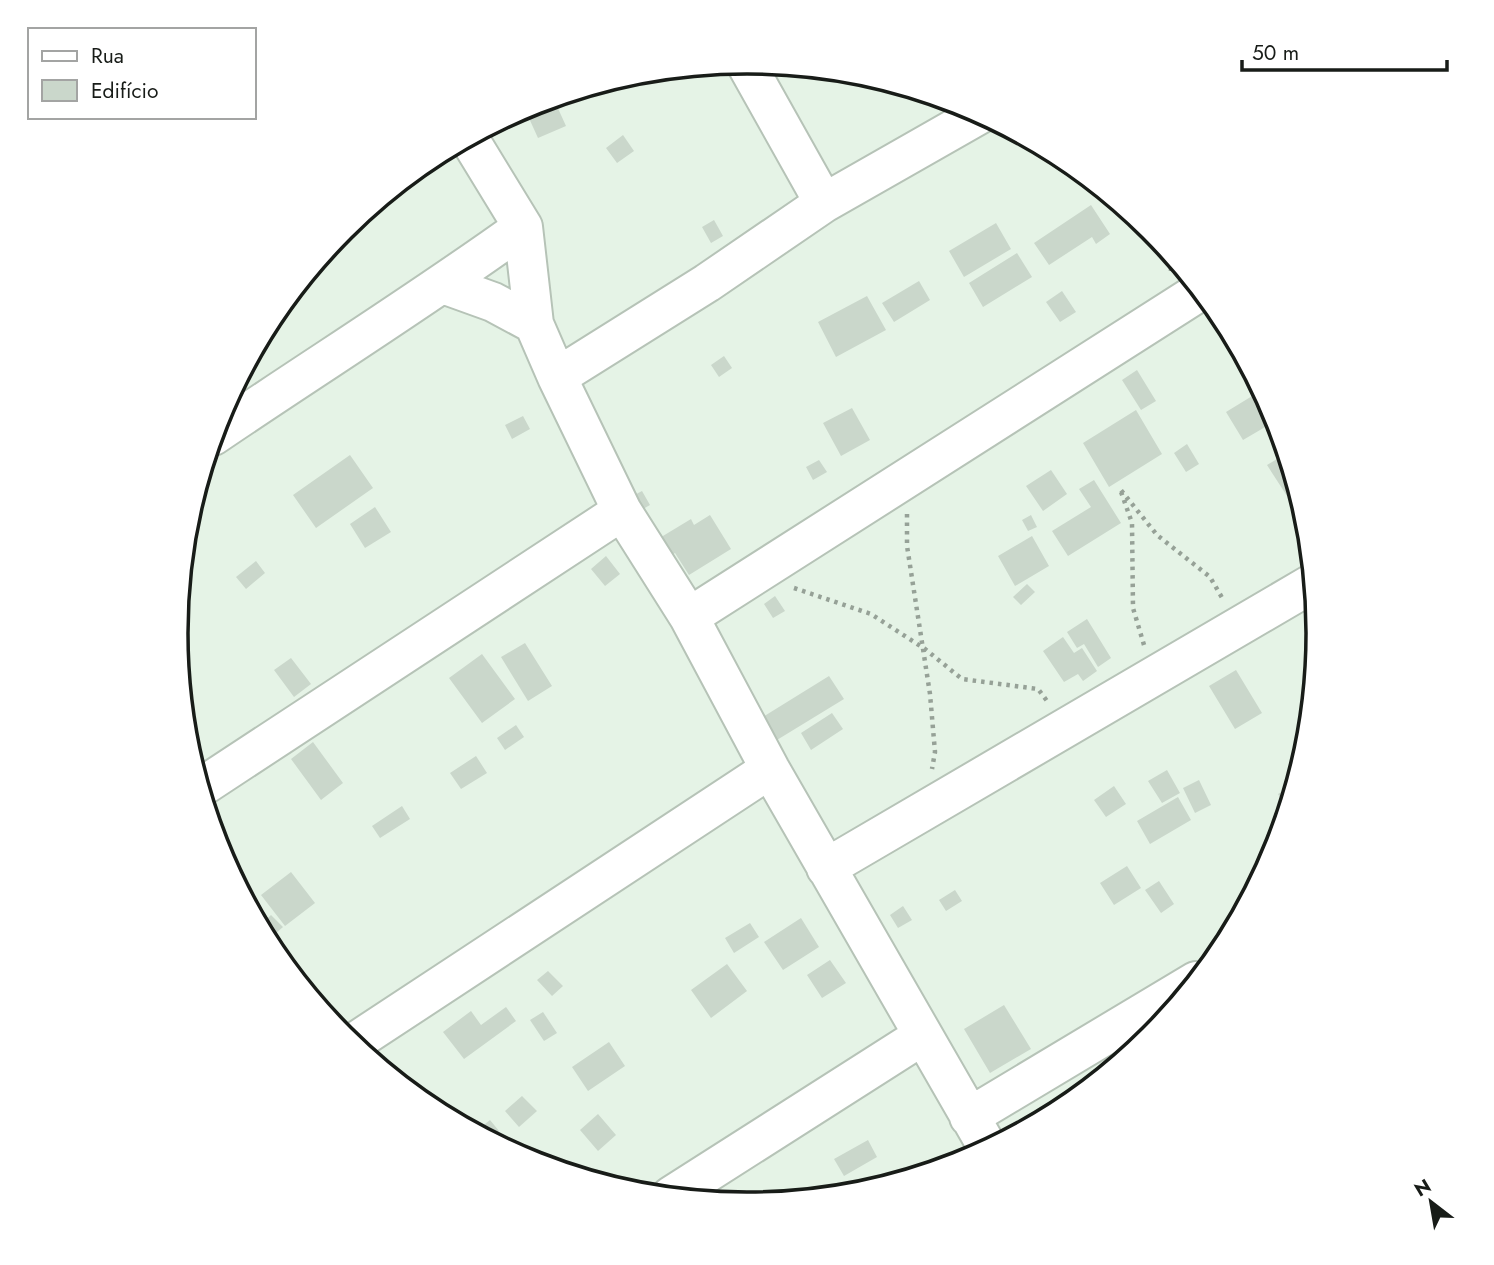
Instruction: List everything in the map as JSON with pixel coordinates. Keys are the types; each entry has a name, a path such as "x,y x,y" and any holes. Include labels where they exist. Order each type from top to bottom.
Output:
{"street":[{"path":"752,74 824,203"},
{"path":"557,377 707,283 824,203 970,120"},
{"path":"473,145 523,228 534,324 622,511 689,617 826,869 978,1133 1166,1002"},
{"path":"229,425 523,228"},
{"path":"443,284 493,302 534,324"},
{"path":"689,617 910,476 1186,287"},
{"path":"209,782 622,511"},
{"path":"826,869 1304,588"},
{"path":"362,1038 770,769"},
{"path":"684,1188 922,1036"}],"path":[{"path":"910,476 907,546 925,649 935,752 924,811"},
{"path":"1141,684 1145,646 1133,608 1132,523 1120,489 1157,535 1210,577 1239,626"},
{"path":"757,573 871,614 925,649 962,679 1038,689 1066,727"}],"building":[{"path":"557,107 566,126 538,138 529,118"},
{"path":"623,135 634,151 617,163 606,148"},
{"path":"1091,205 1110,234 1096,244 1092,237 1049,265 1034,243"},
{"path":"714,220 723,236 711,243 702,227"},
{"path":"996,223 1011,249 964,277 949,251"},
{"path":"1017,253 1032,277 983,307 969,283"},
{"path":"919,281 930,300 894,322 882,303"},
{"path":"1062,291 1076,312 1060,322 1046,302"},
{"path":"867,296 886,330 836,357 818,322"},
{"path":"724,356 732,368 719,377 711,365"},
{"path":"1137,370 1156,401 1141,410 1122,380"},
{"path":"1253,396 1266,427 1243,440 1226,412"},
{"path":"852,408 870,440 841,456 823,423"},
{"path":"1136,410 1162,454 1109,487 1083,443"},
{"path":"523,416 530,429 512,439 505,425"},
{"path":"1187,444 1199,464 1186,472 1174,453"},
{"path":"350,455 373,488 316,528 293,495"},
{"path":"1278,459 1289,495 1287,496 1267,465"},
{"path":"819,460 827,472 813,480 806,467"},
{"path":"1051,470 1067,494 1043,511 1026,486"},
{"path":"1094,480 1121,523 1068,556 1052,531 1091,507 1079,489"},
{"path":"642,491 650,505 636,513 627,499"},
{"path":"375,507 391,532 365,548 350,524"},
{"path":"710,515 731,549 689,575 675,553 664,560 653,542 691,519 694,525"},
{"path":"1031,515 1037,527 1028,531 1022,520"},
{"path":"1032,536 1049,566 1015,586 998,556"},
{"path":"606,556 620,574 605,586 591,569"},
{"path":"256,561 265,573 246,589 236,577"},
{"path":"1027,584 1035,592 1021,605 1013,597"},
{"path":"775,596 785,611 773,618 764,604"},
{"path":"1087,619 1111,658 1098,667 1084,644 1077,648 1067,632"},
{"path":"1063,637 1074,653 1082,648 1097,671 1083,681 1078,674 1064,682 1043,651"},
{"path":"525,643 552,686 528,701 501,657"},
{"path":"482,654 515,699 482,723 449,678"},
{"path":"291,658 311,684 294,697 274,670"},
{"path":"1236,670 1262,713 1235,729 1209,686"},
{"path":"829,676 844,699 772,743 758,720"},
{"path":"832,713 843,729 811,750 801,733"},
{"path":"516,725 524,737 505,750 497,738"},
{"path":"313,742 343,783 321,800 291,759"},
{"path":"476,756 487,773 461,789 450,773"},
{"path":"1167,770 1180,793 1162,803 1148,781"},
{"path":"1199,780 1211,805 1195,813 1183,788"},
{"path":"1114,786 1126,804 1106,817 1094,800"},
{"path":"1178,797 1191,820 1150,844 1137,821"},
{"path":"402,806 410,819 380,838 372,826"},
{"path":"1127,866 1141,888 1114,905 1100,883"},
{"path":"291,872 315,903 285,926 261,895"},
{"path":"1159,881 1174,904 1161,913 1145,890"},
{"path":"955,890 962,901 946,911 939,900"},
{"path":"903,906 912,920 898,928 890,915"},
{"path":"271,915 283,927 276,933 267,919"},
{"path":"801,918 819,947 783,970 764,942"},
{"path":"750,923 759,937 734,953 725,938"},
{"path":"830,960 846,983 822,998 807,975"},
{"path":"727,964 747,991 711,1018 691,990"},
{"path":"548,971 563,986 552,996 537,980"},
{"path":"1004,1005 1031,1049 990,1073 964,1029"},
{"path":"506,1007 516,1021 464,1059 443,1032 471,1011 481,1025"},
{"path":"543,1012 557,1033 544,1041 530,1020"},
{"path":"609,1042 625,1066 588,1091 572,1067"},
{"path":"522,1096 537,1111 519,1127 505,1111"},
{"path":"598,1114 616,1135 598,1151 580,1130"},
{"path":"490,1120 499,1131 497,1133 483,1125"},
{"path":"868,1140 877,1157 844,1176 834,1159"}]}
